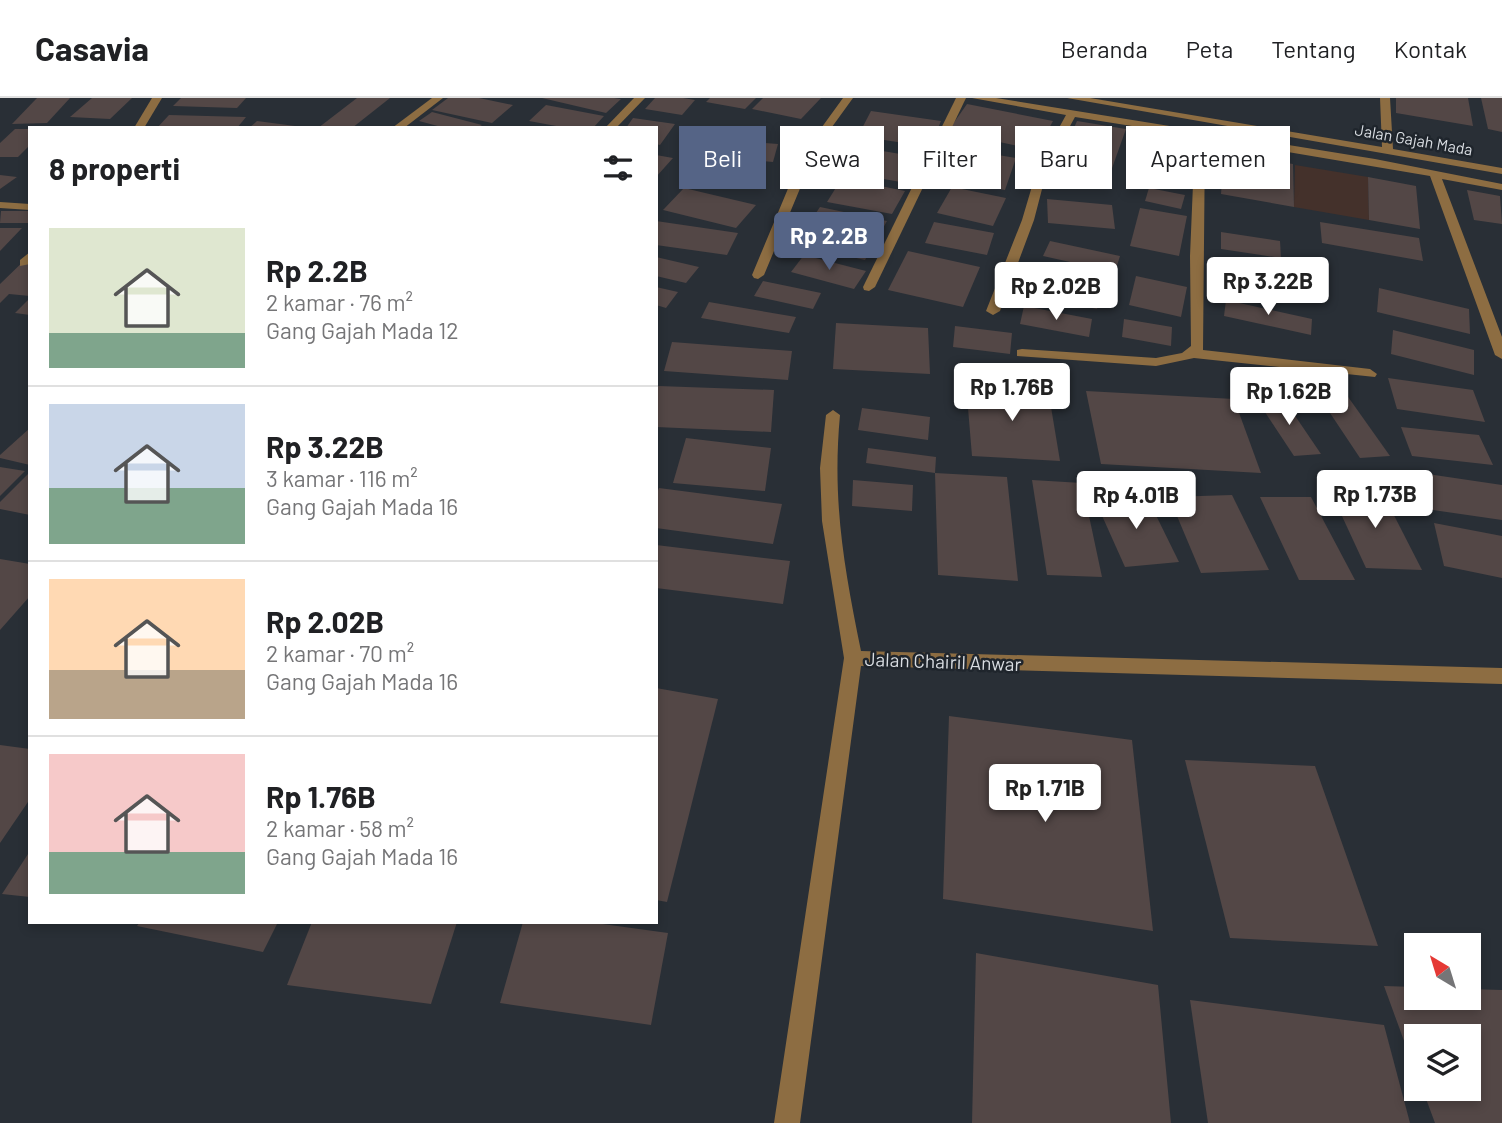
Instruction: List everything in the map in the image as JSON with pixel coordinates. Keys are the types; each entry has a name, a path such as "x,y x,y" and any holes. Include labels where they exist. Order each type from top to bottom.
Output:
{"street":[{"path":"140,126 157,98"},
{"path":"400,126 438,98"},
{"path":"612,126 640,98"},
{"path":"758,275 803,167 819,138 848,98"},
{"path":"869,287 961,98"},
{"name":"Jalan Gajah Mada","path":"977,98 1145,126"},
{"name":"Jalan Gajah Mada","path":"1072,98 1502,171"},
{"path":"1385,98 1388,150"},
{"path":"993,312 1028,220 1043,166 1071,115"},
{"name":"Jalan Gajah Mada","path":"1290,149 1502,187"},
{"path":"1435,174 1502,355"},
{"path":"1022,353 1156,362 1178,360 1192,353 1199,342 1196,256 1198,189"},
{"path":"0,205 28,207"},
{"path":"1192,353 1370,374"},
{"path":"833,415 828,476 829,501 835,556 853,658"},
{"name":"Jalan Chairil Anwar","path":"787,1123 853,658 1502,676"}],"shaded area":[{"path":"1295,165 1368,177 1369,220 1294,207"}],"building":[{"path":"37,98 70,98 47,123 12,124"},
{"path":"92,98 132,98 110,119 70,117"},
{"path":"181,98 246,98 237,108 173,106"},
{"path":"357,98 390,98 355,126 321,126"},
{"path":"448,98 479,98 513,105 492,123 432,110"},
{"path":"542,98 614,98 621,99 606,113"},
{"path":"655,98 695,100 682,115 645,109"},
{"path":"710,98 756,98 745,109 706,102"},
{"path":"763,98 821,98 801,119 752,109"},
{"path":"1396,98 1468,98 1473,126 1396,113"},
{"path":"1481,98 1502,98 1502,132 1488,129"},
{"path":"967,104 1053,121 1050,126 1015,126 1015,145 1001,142 1001,126 952,126"},
{"path":"546,105 604,116 595,126 556,126 529,121"},
{"path":"871,111 941,121 939,126 898,126 898,142 884,140 884,126 863,126"},
{"path":"432,112 482,125 438,126 419,121"},
{"path":"169,115 246,117 239,126 159,126"},
{"path":"633,118 675,124 660,145 658,126 627,126"},
{"path":"257,121 295,126 251,126"},
{"path":"1077,121 1108,126 1075,126"},
{"path":"1112,127 1126,129 1112,168"},
{"path":"15,129 28,129 28,147 18,157 0,157 0,143"},
{"path":"766,143 778,144 773,162 766,161"},
{"path":"884,151 898,154 898,182 884,179"},
{"path":"658,155 673,158 658,175"},
{"path":"1001,156 1015,158 1005,190 999,189"},
{"path":"1290,164 1293,164 1294,207 1221,194 1221,189 1290,189"},
{"path":"0,175 17,177 0,189"},
{"path":"1368,177 1416,186 1420,229 1369,220"},
{"path":"884,187 905,191 892,214 827,202 835,189 884,189"},
{"path":"683,189 756,205 736,228 663,210"},
{"path":"951,189 1006,198 993,226 937,213"},
{"path":"1149,189 1185,195 1181,209 1145,201"},
{"path":"1467,190 1500,196 1502,224 1474,220"},
{"path":"1047,199 1112,205 1115,229 1048,223"},
{"path":"820,207 887,221 865,260 795,244"},
{"path":"1140,208 1187,216 1179,256 1130,246"},
{"path":"1,211 28,211 28,223 0,223"},
{"path":"658,221 738,233 727,255 658,245"},
{"path":"934,222 994,233 987,255 925,243"},
{"path":"1320,222 1419,238 1423,261 1322,243"},
{"path":"0,228 22,228 0,251"},
{"path":"1221,232 1280,241 1281,258 1221,249"},
{"path":"1050,241 1120,256 1115,272 1043,256"},
{"path":"908,251 980,267 963,307 888,290"},
{"path":"804,255 866,271 854,289 791,272"},
{"path":"28,257 28,296 9,294 0,303 0,284"},
{"path":"658,257 699,267 686,283 658,276"},
{"path":"1024,264 1113,281 1111,290 1021,272"},
{"path":"1136,276 1187,287 1181,317 1129,305"},
{"path":"763,281 821,293 813,309 754,296"},
{"path":"1039,284 1100,296 1097,309 1036,297"},
{"path":"658,287 678,292 666,308 658,306"},
{"path":"1379,288 1469,309 1470,334 1377,312"},
{"path":"28,300 28,315 15,313"},
{"path":"1226,300 1312,319 1311,335 1224,316"},
{"path":"709,302 796,317 789,333 701,318"},
{"path":"1024,306 1092,319 1089,337 1020,324"},
{"path":"1124,319 1172,327 1171,346 1122,337"},
{"path":"836,323 928,328 930,374 833,369"},
{"path":"955,326 1012,333 1010,354 953,347"},
{"path":"1393,330 1474,350 1474,375 1391,354"},
{"path":"672,342 792,351 788,380 664,371"},
{"path":"1388,378 1473,390 1485,422 1397,409"},
{"path":"966,384 1048,389 1060,461 972,456"},
{"path":"658,386 774,390 771,432 658,427"},
{"path":"1086,391 1234,399 1261,473 1101,464"},
{"path":"1346,394 1390,456 1360,458 1318,395"},
{"path":"1283,398 1321,454 1294,456 1257,400"},
{"path":"862,408 930,417 928,440 858,430"},
{"path":"1401,427 1479,435 1493,465 1412,456"},
{"path":"28,430 28,465 0,458 0,455"},
{"path":"686,438 771,448 765,491 673,483"},
{"path":"868,448 936,457 935,473 866,463"},
{"path":"0,467 25,471 0,496"},
{"path":"1414,472 1502,485 1502,520 1426,509"},
{"path":"935,473 1007,477 1018,581 938,575"},
{"path":"28,474 28,515 0,509 0,502"},
{"path":"853,480 913,485 912,511 852,506"},
{"path":"1032,480 1082,483 1102,577 1047,575"},
{"path":"659,488 782,504 773,544 658,528"},
{"path":"1329,488 1381,490 1422,570 1366,568"},
{"path":"1146,495 1179,562 1125,567 1095,500"},
{"path":"1232,495 1269,570 1201,573 1169,497"},
{"path":"1260,497 1311,497 1355,580 1299,580"},
{"path":"1434,523 1502,536 1502,578 1444,566"},
{"path":"658,545 790,561 783,604 658,588"},
{"path":"0,559 28,564 28,598 0,630"},
{"path":"658,688 718,699 667,902 658,900"},
{"path":"949,716 1132,740 1153,931 943,899"},
{"path":"0,745 28,749 28,802 0,843"},
{"path":"1185,760 1315,766 1378,946 1230,938"},
{"path":"28,854 28,897 2,894"},
{"path":"138,924 277,924 263,952 137,926"},
{"path":"311,924 456,924 431,1004 287,985"},
{"path":"522,924 603,924 668,933 651,1025 500,1003"},
{"path":"976,953 1158,985 1171,1123 972,1123"},
{"path":"1384,986 1404,987 1404,1010 1481,1010 1481,989 1502,990 1502,1123 1435,1123 1427,1101 1481,1101 1481,1024 1404,1024 1404,1041"},
{"path":"1190,1000 1384,1025 1410,1123 1208,1123"}]}
